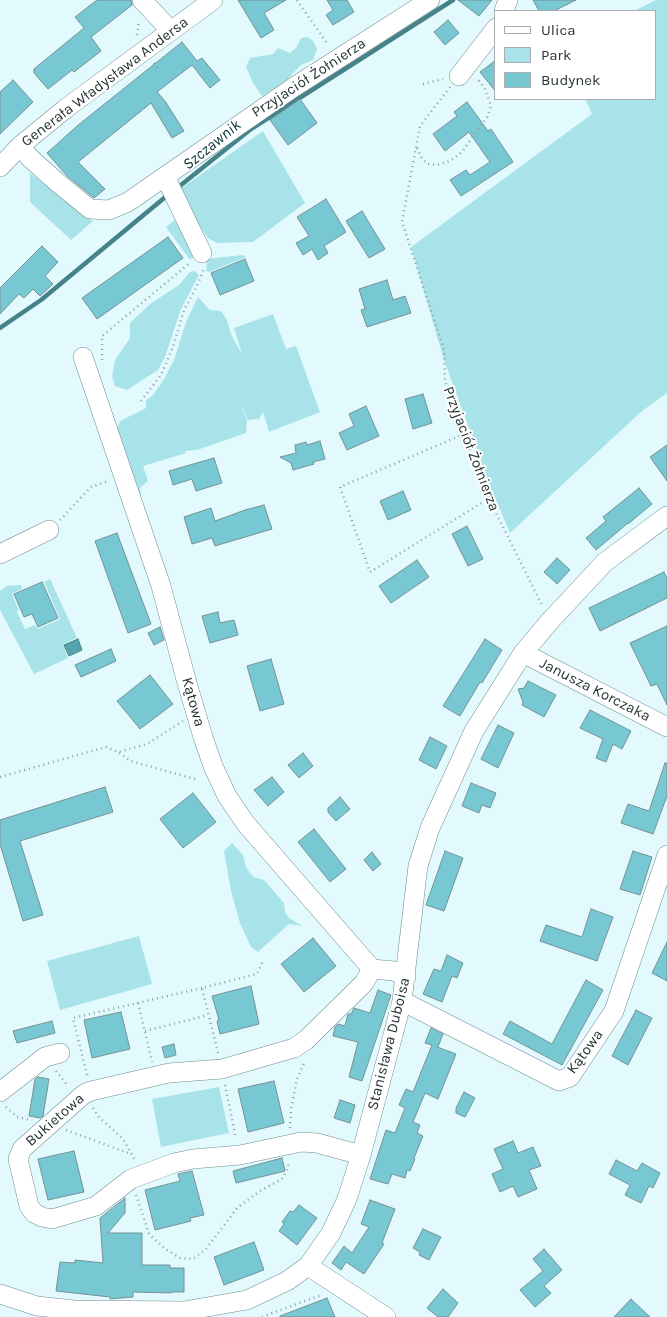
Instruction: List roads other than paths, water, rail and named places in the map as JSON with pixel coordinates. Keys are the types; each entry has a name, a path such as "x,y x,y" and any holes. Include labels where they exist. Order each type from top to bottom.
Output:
{"street":[{"path":"142,0 171,31"},
{"name":"Generała Władysława Andersa","path":"0,167 20,146 65,109 213,0"},
{"name":"Przyjaciół Żołnierza","path":"20,146 58,184 90,209 109,210 170,186 294,86 430,0"},
{"path":"464,70 494,31"},
{"path":"170,186 202,253"},
{"name":"Kątowa","path":"83,357 161,586 196,714 213,766 227,796 246,824 372,969"},
{"name":"Stanisława Duboisa","path":"0,1294 37,1306 66,1309 184,1311 247,1300 286,1281 308,1266 331,1233 347,1199 361,1155 402,1001 418,866 430,828 474,731 523,653 550,621 605,562 667,516"},
{"path":"0,554 50,530"},
{"name":"Janusza Korczaka","path":"523,653 667,728"},
{"name":"Kątowa","path":"402,1001 559,1081 570,1077 614,1011 667,855"},
{"path":"372,969 394,972 406,977"},
{"name":"Bukietowa","path":"361,1155 317,1143 301,1142 240,1155 193,1159 174,1163 137,1177 96,1206 52,1219 42,1218 34,1213 29,1206 18,1159 22,1149 87,1092 156,1075 222,1069 294,1048 306,1040 364,983 372,969"},
{"path":"0,1092 52,1055"},
{"path":"308,1266 386,1317"}],"waterway":[{"name":"Szczawnik","path":"176,189 251,129 453,0"},
{"name":"Szczawnik","path":"0,328 41,300 169,194"}]}
